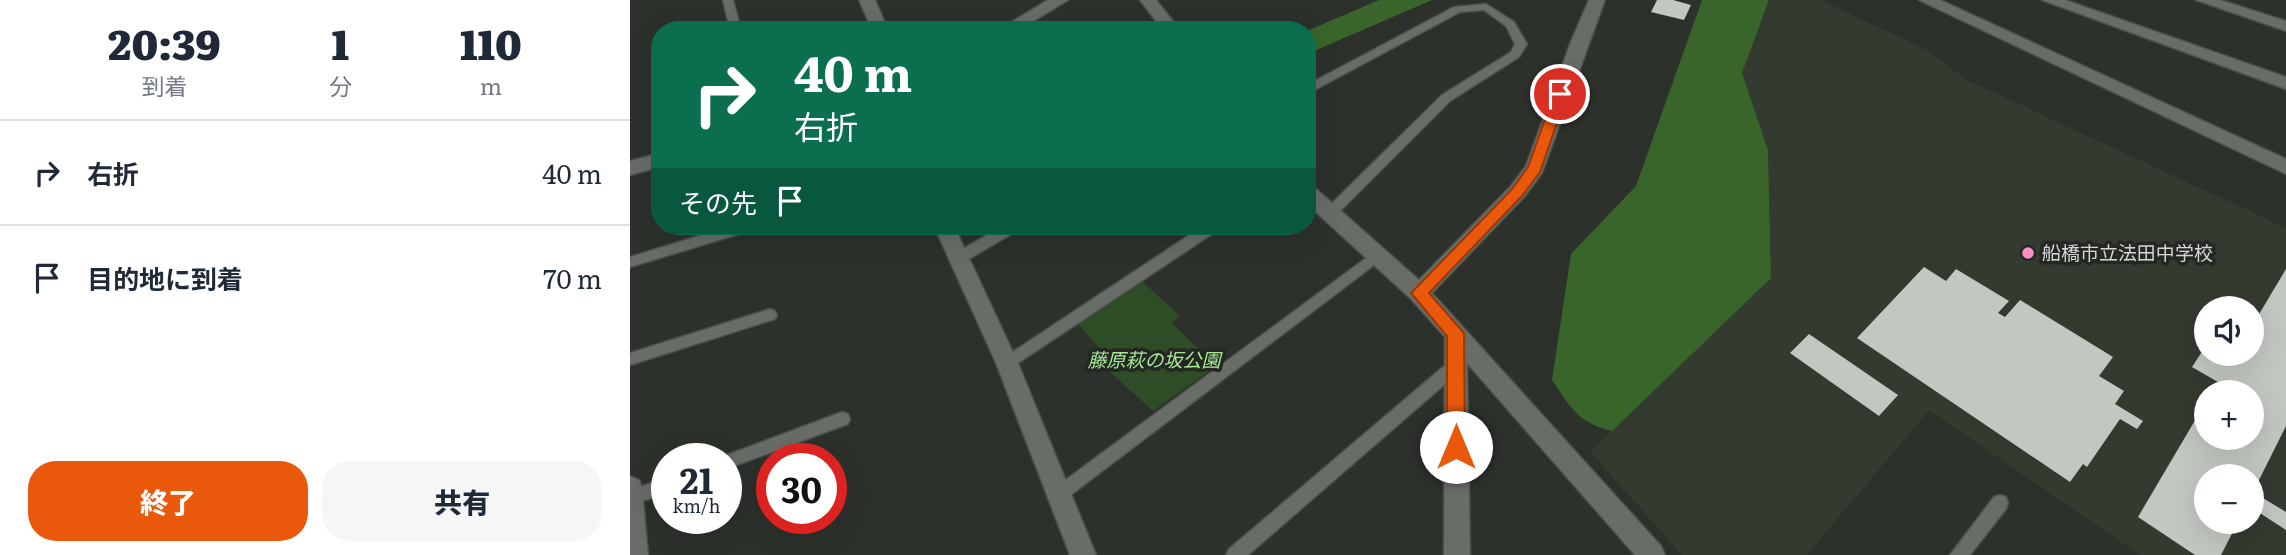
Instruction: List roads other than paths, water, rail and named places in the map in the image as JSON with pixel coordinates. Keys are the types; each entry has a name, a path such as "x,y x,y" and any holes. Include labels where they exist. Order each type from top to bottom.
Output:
{"street":[{"path":"867,0 876,21"},
{"path":"1022,21 1060,0"},
{"path":"1148,0 1165,21"},
{"path":"1419,293 1517,192 1535,169 1578,44 1597,0"},
{"path":"1927,0 2286,167"},
{"path":"2050,0 2286,83"},
{"path":"2204,0 2286,26"},
{"path":"630,168 651,162"},
{"path":"1316,200 1419,293 1652,555"},
{"path":"948,235 1007,363 1083,555"},
{"path":"1456,333 1457,555"},
{"path":"630,488 635,555"}],"lane":[{"path":"728,0 734,21"},
{"path":"1316,85 1458,9 1486,7 1510,24 1521,44 1515,54 1446,98 1330,213"},
{"path":"630,262 718,235"},
{"path":"957,259 998,235"},
{"path":"1007,363 1199,235"},
{"path":"1058,495 1377,255"},
{"path":"630,359 769,315"},
{"path":"1235,555 1455,366"},
{"path":"742,456 842,419"},
{"path":"631,513 651,497"},
{"path":"1959,555 2000,503"}],"place":[{"name":"船橋市立法田中学校","path":"2028,253"}],"park label":[{"name":"藤原萩の坂公園","path":"1154,360"}]}
